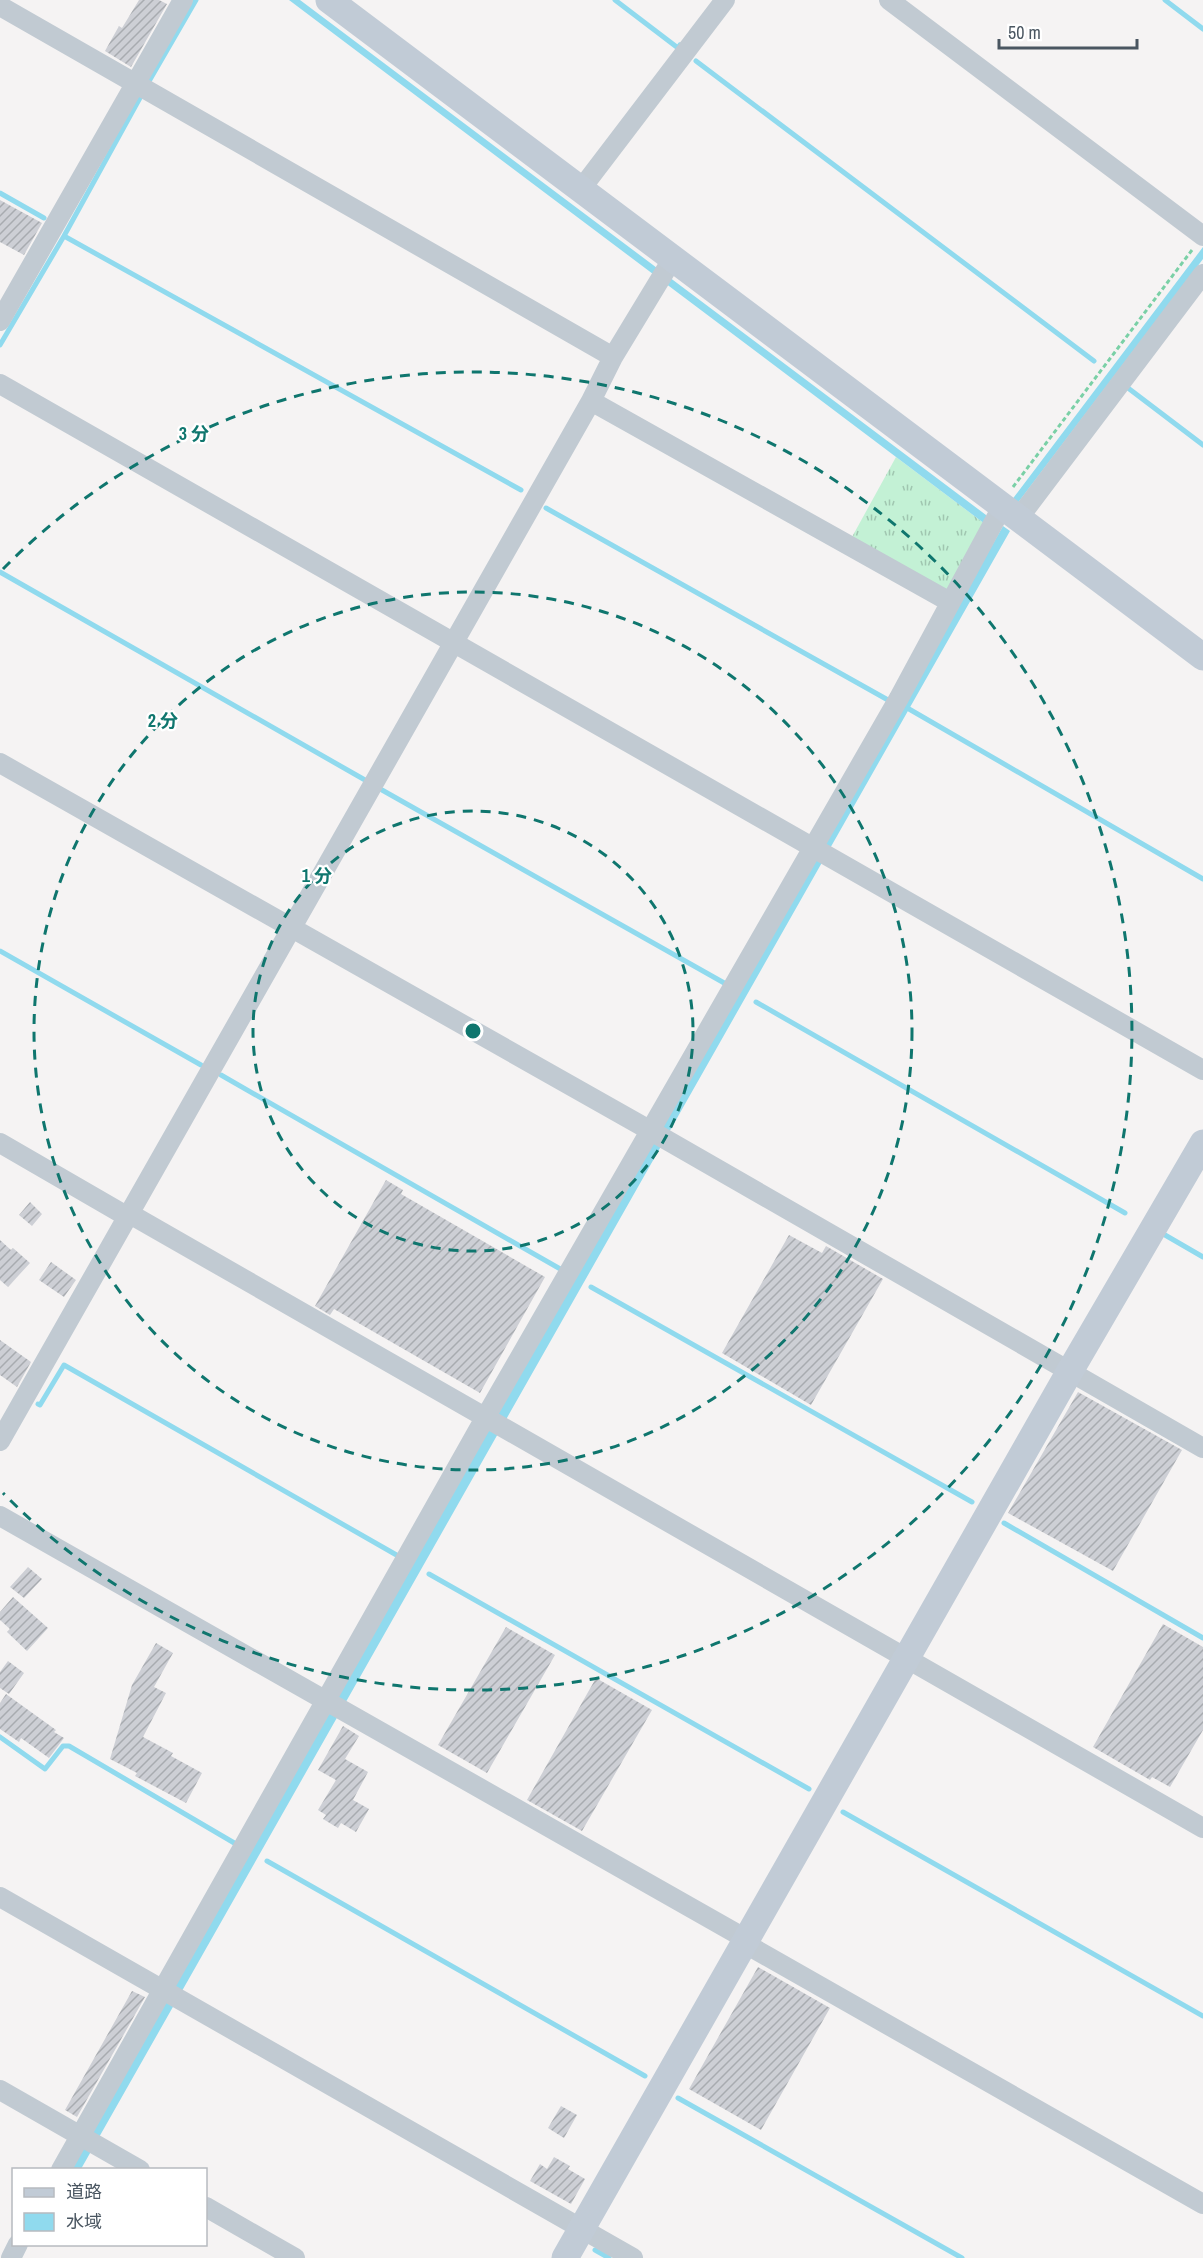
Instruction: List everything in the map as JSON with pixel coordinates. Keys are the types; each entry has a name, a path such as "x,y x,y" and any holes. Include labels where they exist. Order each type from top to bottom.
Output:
{"street":[{"path":"0,321 183,0"},
{"path":"329,0 581,189 666,271 1006,510 1203,657"},
{"path":"581,189 724,0"},
{"path":"889,0 1203,236"},
{"path":"0,6 613,357"},
{"path":"0,1441 591,402 613,357 666,271"},
{"path":"62,2168 86,2139 170,1994 658,1135 819,850 950,602 1006,510 1203,274"},
{"path":"0,384 1203,1070"},
{"path":"591,402 950,602"},
{"path":"0,763 658,1135 1203,1448"},
{"path":"0,1143 1203,1828"},
{"path":"565,2258 1070,1371 1203,1143"},
{"path":"0,1516 1203,2204"},
{"path":"0,1897 633,2258"},
{"path":"0,2090 138,2168"},
{"path":"207,2208 295,2258"}],"path":[{"path":"1006,510 1203,236"}],"green space":[{"path":"896,457 985,524 949,592 852,537"}],"water":[{"path":"289,0 300,0 986,515 988,520 985,524"},
{"path":"1203,247 1203,259 1017,504 1011,501"},
{"path":"1003,526 1010,531 82,2168 69,2168"}],"building":[{"path":"139,0 159,0 167,4 131,67 105,51 119,26 122,28"},
{"path":"0,200 42,223 24,255 0,242"},
{"path":"386,1180 403,1190 401,1194 545,1277 480,1393 334,1309 330,1315 315,1306"},
{"path":"30,1202 42,1214 32,1226 19,1215"},
{"path":"789,1235 822,1253 826,1246 883,1279 811,1405 722,1353"},
{"path":"0,1240 30,1263 8,1287 0,1280"},
{"path":"51,1262 76,1280 64,1297 39,1280"},
{"path":"0,1340 31,1362 17,1387 0,1375"},
{"path":"1078,1392 1182,1450 1113,1571 1008,1513"},
{"path":"28,1567 42,1579 24,1598 10,1587"},
{"path":"13,1597 48,1628 27,1651 7,1632 10,1629 0,1620 0,1612"},
{"path":"1163,1624 1203,1647 1203,1730 1170,1787 1152,1777 1150,1780 1093,1747"},
{"path":"506,1627 555,1655 487,1773 438,1745"},
{"path":"156,1643 173,1653 154,1687 166,1693 143,1737 173,1753 171,1756 202,1773 186,1803 135,1776 137,1773 110,1759 132,1685"},
{"path":"8,1661 24,1673 9,1694 0,1688 0,1672"},
{"path":"596,1678 652,1710 582,1831 527,1800"},
{"path":"6,1694 64,1738 49,1758 21,1738 19,1742 0,1729 0,1703"},
{"path":"343,1726 359,1736 345,1759 368,1772 353,1800 369,1809 356,1832 341,1823 338,1828 323,1819 326,1815 318,1810 336,1780 318,1770"},
{"path":"758,1967 830,2008 761,2130 689,2089"},
{"path":"132,1991 145,1997 77,2117 65,2110"},
{"path":"561,2106 577,2115 564,2138 548,2128"},
{"path":"554,2157 570,2166 568,2169 585,2179 571,2204 530,2181 540,2164 547,2169"}],"waterway":[{"path":"148,83 196,0"},
{"path":"615,0 678,48 680,45"},
{"path":"1165,0 1203,29"},
{"path":"696,61 1094,361"},
{"path":"0,345 64,236 141,96"},
{"path":"0,193 44,218"},
{"path":"64,236 521,490"},
{"path":"1128,388 1203,445"},
{"path":"546,508 888,700"},
{"path":"0,572 365,780"},
{"path":"909,709 1203,879"},
{"path":"382,790 726,984"},
{"path":"0,951 201,1065"},
{"path":"756,1002 1125,1213"},
{"path":"221,1075 562,1270"},
{"path":"1165,1235 1203,1257"},
{"path":"591,1287 972,1502"},
{"path":"38,1404 40,1405 64,1365 400,1557"},
{"path":"1004,1523 1203,1638"},
{"path":"429,1574 809,1789"},
{"path":"0,1737 45,1769 63,1746 69,1746 236,1844"},
{"path":"843,1812 1203,2016"},
{"path":"267,1861 645,2076"},
{"path":"678,2098 962,2258"},
{"path":"595,2250 609,2258"}]}
